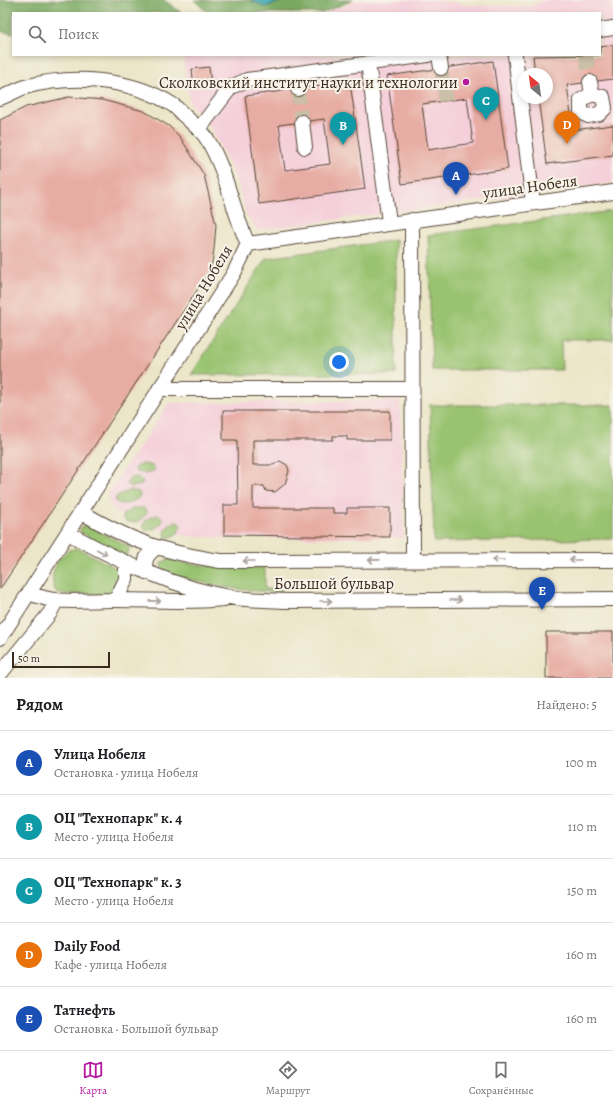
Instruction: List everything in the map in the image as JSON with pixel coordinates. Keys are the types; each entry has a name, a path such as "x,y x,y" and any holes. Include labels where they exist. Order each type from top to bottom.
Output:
{"street":[{"path":"601,30 613,28"},
{"path":"198,129 231,87 247,80 420,56"},
{"path":"515,56 533,203"},
{"path":"368,63 389,222"},
{"path":"296,74 298,89"},
{"path":"0,98 24,88 53,82 82,80 128,86 158,97 174,105 207,138 219,162 239,226 248,244"},
{"path":"302,122 305,147"},
{"name":"улица Нобеля","path":"0,638 234,272 248,244 389,222 613,192"},
{"path":"412,220 413,560"},
{"path":"159,389 412,389"},
{"name":"Большой бульвар","path":"81,512 113,531 156,548 220,561 613,560"},
{"name":"Большой бульвар","path":"68,533 126,564 146,572 179,584 236,598 287,601 613,599"},
{"path":"146,572 144,562 147,554 156,548"},
{"path":"116,600 126,579 126,564"},
{"path":"30,593 56,601 116,600 196,602 236,598"},
{"path":"0,674 50,613 56,601"}],"shaded area":[{"path":"359,0 436,0 470,5 531,6 545,0 613,0 613,183 257,230 246,214 238,184 213,131 190,104 183,56 601,56 601,12 328,12"},
{"path":"400,400 404,538 229,538 187,536 159,530 119,514 112,508 108,500 108,493 169,403"}],"green space":[{"path":"0,0 164,0 181,12 12,12 12,34 0,31"},
{"path":"194,0 250,0 265,7 285,0 353,0 324,12 207,12"},
{"path":"613,211 613,340 561,340 562,370 432,370 428,235"},
{"path":"396,240 396,374 191,375 266,258"},
{"path":"430,405 613,405 613,539 434,542"},
{"path":"142,464 151,465 155,470 146,474 136,472 135,467"},
{"path":"137,477 143,481 141,485 132,487 126,484 130,478"},
{"path":"131,490 139,492 140,496 126,504 116,502 115,499 118,495"},
{"path":"134,508 144,508 147,511 146,515 137,522 127,522 123,519 123,514"},
{"path":"158,515 162,518 162,523 154,529 145,531 143,525 147,519"},
{"path":"178,522 181,525 178,533 169,538 165,536 166,528 172,523"},
{"path":"82,526 88,526 130,547 126,556 82,533 80,530"},
{"path":"77,548 118,569 121,575 114,591 107,594 58,594 54,588 53,581 55,566 64,554"},
{"path":"168,559 192,564 240,568 265,568 265,589 281,589 282,592 236,589 177,576 162,571 161,563"}],"water":[{"path":"250,0 285,0 265,7"}],"building":[{"path":"613,45 613,79 567,85 573,130 613,125 613,155 547,164 539,104 553,104 553,68 534,68 533,56 601,56 601,47"},
{"path":"493,61 508,169 402,184 387,76","holes":["467,98 473,143 428,150 422,104"]},
{"path":"209,67 211,85 194,87 192,69"},
{"path":"350,82 365,189 259,204 245,96","holes":["324,119 330,164 285,170 279,125"]},
{"path":"69,97 102,100 144,111 169,126 180,137 204,175 216,225 214,249 211,269 0,589 0,120 26,107"},
{"path":"223,411 390,411 390,440 347,440 347,436 333,436 333,440 253,440 253,465 273,465 280,461 287,465 289,471 285,484 275,492 266,491 264,486 253,486 253,508 333,508 333,513 347,513 347,508 390,508 390,537 224,535 224,505 238,505 237,440 223,440"},
{"path":"546,632 613,632 613,678 546,678"}],"tunnel":[{"path":"586,56 590,82"},
{"path":"441,68 446,101"},
{"path":"298,89 302,122"}],"place":[{"name":"Сколковский институт науки и технологии","path":"466,82"},
{"name":"ОЦ \"Технопарк\" к. 3","path":"486,120"},
{"name":"Daily Food","path":"567,144"},
{"name":"ОЦ \"Технопарк\" к. 4","path":"343,145"},
{"name":"Улица Нобеля","path":"456,195"},
{"name":"Татнефть","path":"542,610"}]}
